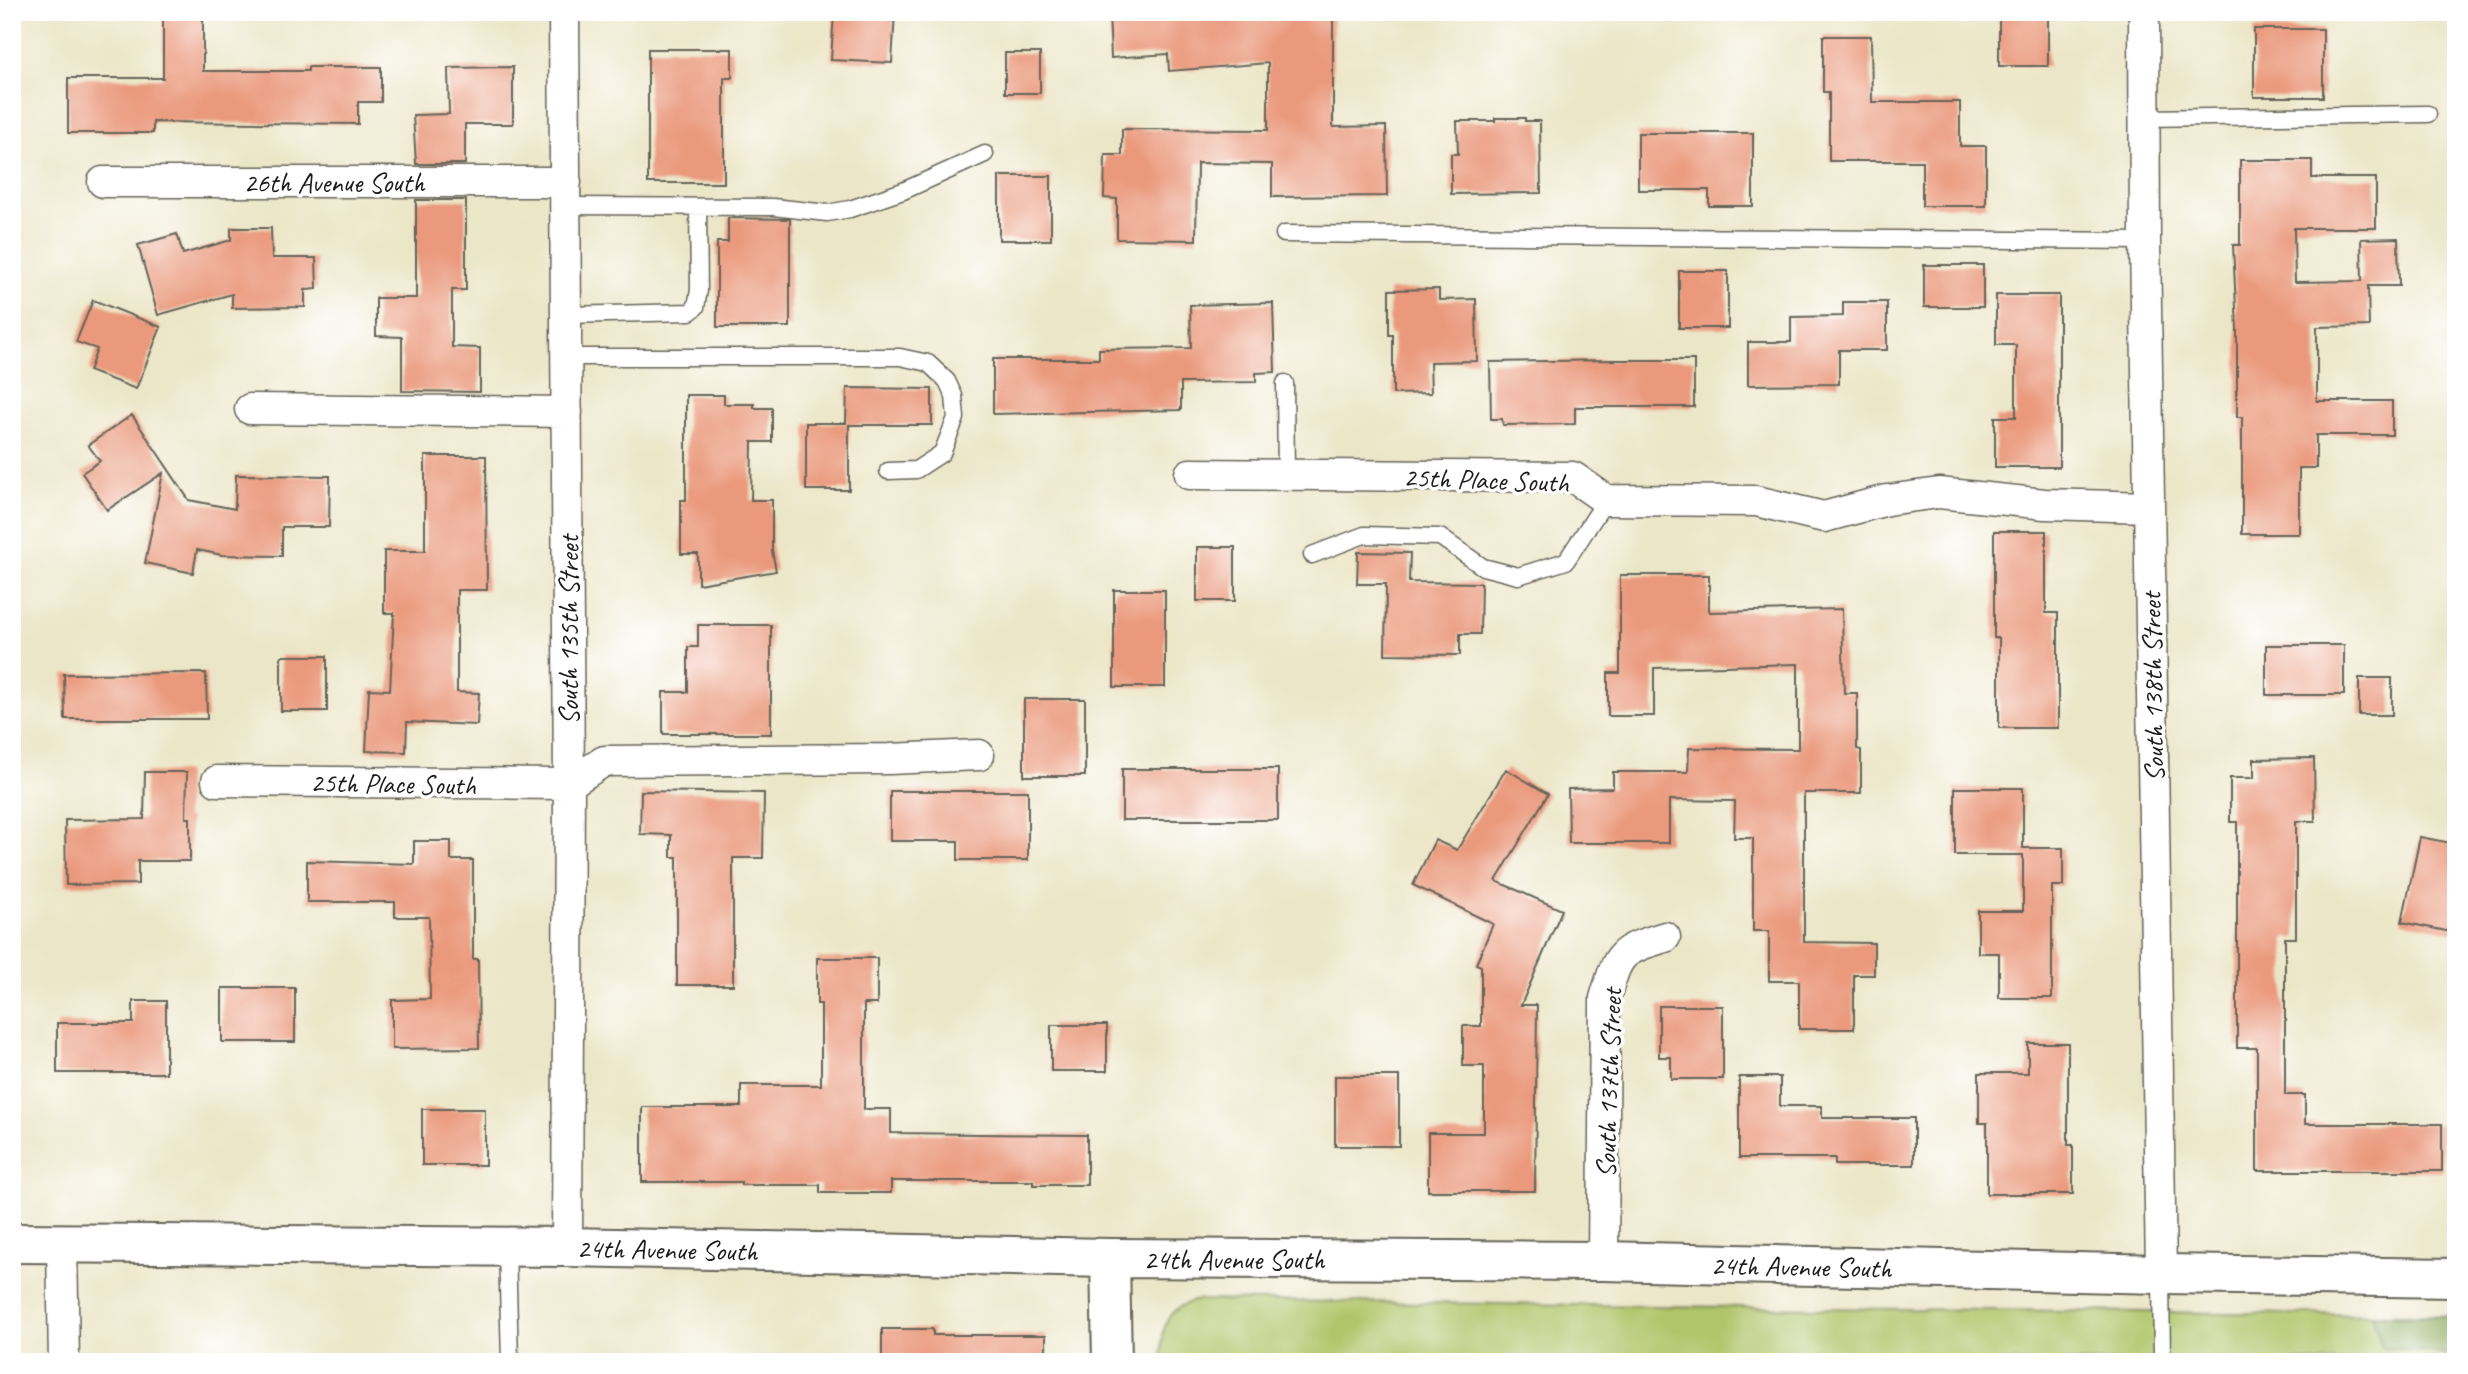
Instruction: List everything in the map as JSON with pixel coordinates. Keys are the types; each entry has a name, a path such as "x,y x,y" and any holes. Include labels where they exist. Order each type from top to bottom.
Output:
{"street":[{"name":"South 135th Street","path":"564,12 569,784 567,1247"},
{"name":"South 138th Street","path":"2144,12 2161,1274"},
{"name":"26th Avenue South","path":"103,182 566,194"},
{"path":"250,409 567,412"},
{"name":"25th Place South","path":"1190,474 1573,477 1606,500 1756,501 1824,517 1886,500 1939,494 2045,504 2149,507"},
{"path":"569,784 604,761 889,759 979,755"},
{"name":"25th Place South","path":"216,781 569,784"},
{"name":"South 137th Street","path":"1604,1261 1605,998 1615,966 1629,948 1665,937"},
{"name":"24th Avenue South","path":"12,1243 567,1247 1110,1258 1604,1261 2456,1278"},
{"path":"62,1243 64,1362"},
{"path":"1110,1258 1112,1362"}],"lane":[{"path":"2144,118 2428,114"},
{"path":"566,194 698,207 773,207 827,212 850,209 903,191 985,154"},
{"path":"566,315 690,312 696,307 699,290 698,207"},
{"path":"1284,234 2145,242"},
{"path":"566,357 900,357 928,363 947,381 954,396 956,418 942,453 916,470 888,471"},
{"path":"1285,383 1286,475"},
{"path":"1312,555 1364,535 1440,537 1483,568 1518,576 1566,561 1606,500"},
{"path":"507,1247 510,1362"},
{"name":"South 138th Street","path":"2161,1274 2162,1362"}],"green space":[{"path":"1198,1300 2456,1316 2456,1362 1162,1362 1166,1322 1177,1309"},
{"path":"2372,1315 2456,1316 2456,1355 2382,1347"}],"building":[{"path":"163,12 203,12 203,71 308,71 308,67 381,67 381,102 358,102 358,124 153,122 153,133 68,133 68,78 163,78"},
{"path":"834,12 895,12 892,63 831,60"},
{"path":"1109,12 1333,12 1333,127 1386,126 1387,196 1272,197 1272,164 1197,163 1196,240 1117,239 1117,199 1104,198 1105,155 1122,155 1122,129 1268,130 1268,63 1169,71 1168,54 1111,58"},
{"path":"1999,12 2048,12 2048,66 1999,66"},
{"path":"2254,29 2323,29 2323,97 2254,97"},
{"path":"1823,36 1871,36 1872,102 1960,102 1960,146 1986,146 1986,206 1922,206 1922,161 1829,161 1829,92 1823,92"},
{"path":"648,49 732,49 732,78 724,78 724,183 648,183"},
{"path":"1005,53 1040,53 1040,93 1005,93"},
{"path":"513,67 513,124 465,124 465,164 416,164 413,115 449,114 448,68"},
{"path":"1495,118 1540,121 1541,193 1451,194 1451,154 1458,154 1457,121 1495,121"},
{"path":"1638,133 1753,133 1753,206 1709,206 1709,190 1638,190"},
{"path":"2240,160 2312,160 2312,178 2376,178 2376,228 2294,228 2295,282 2362,281 2361,239 2398,238 2399,286 2368,286 2369,326 2317,327 2317,401 2392,401 2392,435 2316,435 2316,468 2299,468 2299,534 2242,534 2242,417 2237,417 2233,245 2240,245"},
{"path":"999,176 1051,176 1051,240 999,240"},
{"path":"416,200 466,200 466,290 452,290 452,347 480,348 480,392 402,391 402,337 376,336 376,298 416,298"},
{"path":"728,218 790,219 790,327 717,327 717,242 728,242"},
{"path":"231,228 271,228 272,258 316,258 317,289 305,290 305,307 232,308 232,294 158,315 138,245 177,234 183,254 231,240"},
{"path":"1924,265 1983,265 1983,307 1924,307"},
{"path":"1679,271 1728,271 1728,328 1679,328"},
{"path":"1439,289 1439,300 1476,299 1477,361 1430,362 1431,393 1393,394 1393,335 1389,335 1389,290"},
{"path":"1996,295 2059,295 2059,467 1995,467 1995,417 2016,417 2016,345 1996,345"},
{"path":"93,300 161,327 136,389 89,371 97,349 76,342"},
{"path":"1843,302 1887,302 1887,350 1839,350 1839,384 1748,385 1748,342 1791,342 1791,317 1843,316"},
{"path":"1273,303 1275,372 1256,373 1256,382 1181,383 1181,410 993,414 993,359 1099,359 1099,349 1191,348 1190,305"},
{"path":"1694,360 1694,407 1575,407 1575,424 1503,425 1502,419 1491,419 1490,362"},
{"path":"847,388 932,389 932,425 849,425 849,490 806,490 806,423 846,423"},
{"path":"686,395 724,395 724,404 754,404 754,408 772,408 772,442 752,442 751,500 772,500 772,551 776,571 698,584 698,554 681,554 681,500 686,500"},
{"path":"132,415 189,500 235,509 236,475 330,476 329,527 282,527 282,556 222,555 197,550 193,573 145,563 163,473 107,510 82,473 100,461 88,445"},
{"path":"425,456 486,456 487,590 457,590 457,692 479,693 477,725 407,722 406,752 366,751 369,689 390,690 394,613 384,613 384,551 425,551"},
{"path":"1994,531 2046,531 2046,613 2058,613 2058,728 1999,728 1999,638 1994,638"},
{"path":"1197,547 1235,547 1235,601 1197,601"},
{"path":"1358,552 1410,553 1409,582 1481,583 1480,634 1460,634 1460,655 1385,654 1386,584 1357,584"},
{"path":"1620,575 1709,575 1709,612 1842,609 1844,693 1857,693 1857,749 1861,750 1861,793 1804,793 1804,942 1874,943 1874,975 1854,975 1854,1029 1799,1029 1799,981 1769,981 1769,931 1753,931 1753,838 1734,838 1735,801 1669,800 1669,843 1569,843 1568,789 1613,788 1613,772 1688,772 1689,748 1798,749 1798,664 1654,668 1654,716 1608,716 1608,673 1620,673"},
{"path":"1114,590 1165,590 1165,687 1114,687"},
{"path":"698,625 771,625 771,734 663,734 663,692 688,692 688,647 698,647"},
{"path":"2266,645 2344,645 2344,695 2266,695"},
{"path":"281,656 327,656 327,711 281,711"},
{"path":"206,673 207,719 65,719 64,674"},
{"path":"2359,678 2392,678 2392,715 2359,715"},
{"path":"1024,699 1085,699 1085,776 1024,776"},
{"path":"2314,758 2315,821 2296,821 2296,938 2285,938 2285,1095 2305,1095 2305,1124 2442,1124 2442,1171 2257,1171 2257,1048 2237,1048 2237,822 2230,822 2230,778 2254,778 2254,759"},
{"path":"1122,769 1278,769 1278,820 1122,820"},
{"path":"1506,769 1548,794 1496,881 1562,910 1521,1005 1537,1005 1535,1191 1428,1191 1428,1133 1484,1133 1484,1066 1463,1066 1463,1026 1481,1026 1481,966 1476,964 1493,924 1413,885 1435,840 1457,850"},
{"path":"145,772 187,772 186,818 190,818 190,861 138,861 138,884 66,885 65,820 144,819"},
{"path":"1955,788 2023,788 2023,848 2063,848 2063,886 2052,886 2052,998 1999,998 1999,953 1978,953 1978,911 2023,911 2023,855 1955,855"},
{"path":"641,791 764,793 763,858 733,858 733,985 677,985 677,857 671,857 671,835 640,834"},
{"path":"890,791 1028,791 1028,860 958,860 958,841 890,841"},
{"path":"2420,837 2456,844 2456,933 2402,922"},
{"path":"414,841 451,841 451,860 473,860 473,959 478,959 479,1048 392,1049 392,1000 430,999 429,917 395,917 395,902 307,902 307,861 414,864"},
{"path":"817,958 877,958 877,1004 864,1004 864,1109 891,1109 891,1133 1087,1135 1087,1185 1033,1185 1033,1181 891,1181 891,1193 820,1193 820,1185 642,1182 642,1107 741,1107 741,1085 821,1085 821,1004 817,1004"},
{"path":"222,988 295,988 295,1042 222,1042"},
{"path":"133,1001 166,1001 166,1073 57,1073 57,1023 133,1023"},
{"path":"1659,1006 1723,1006 1723,1079 1671,1079 1671,1057 1659,1057"},
{"path":"1051,1025 1107,1025 1107,1071 1051,1071"},
{"path":"2028,1043 2068,1043 2068,1145 2073,1145 2073,1194 1987,1194 1987,1123 1979,1123 1979,1073 2028,1073"},
{"path":"1335,1076 1399,1076 1399,1146 1335,1146"},
{"path":"1739,1077 1780,1077 1780,1106 1822,1106 1822,1118 1914,1118 1914,1165 1835,1165 1835,1158 1739,1158"},
{"path":"422,1109 485,1109 485,1165 422,1165"},
{"path":"882,1329 933,1329 933,1335 1046,1335 1046,1362 882,1362"}]}
